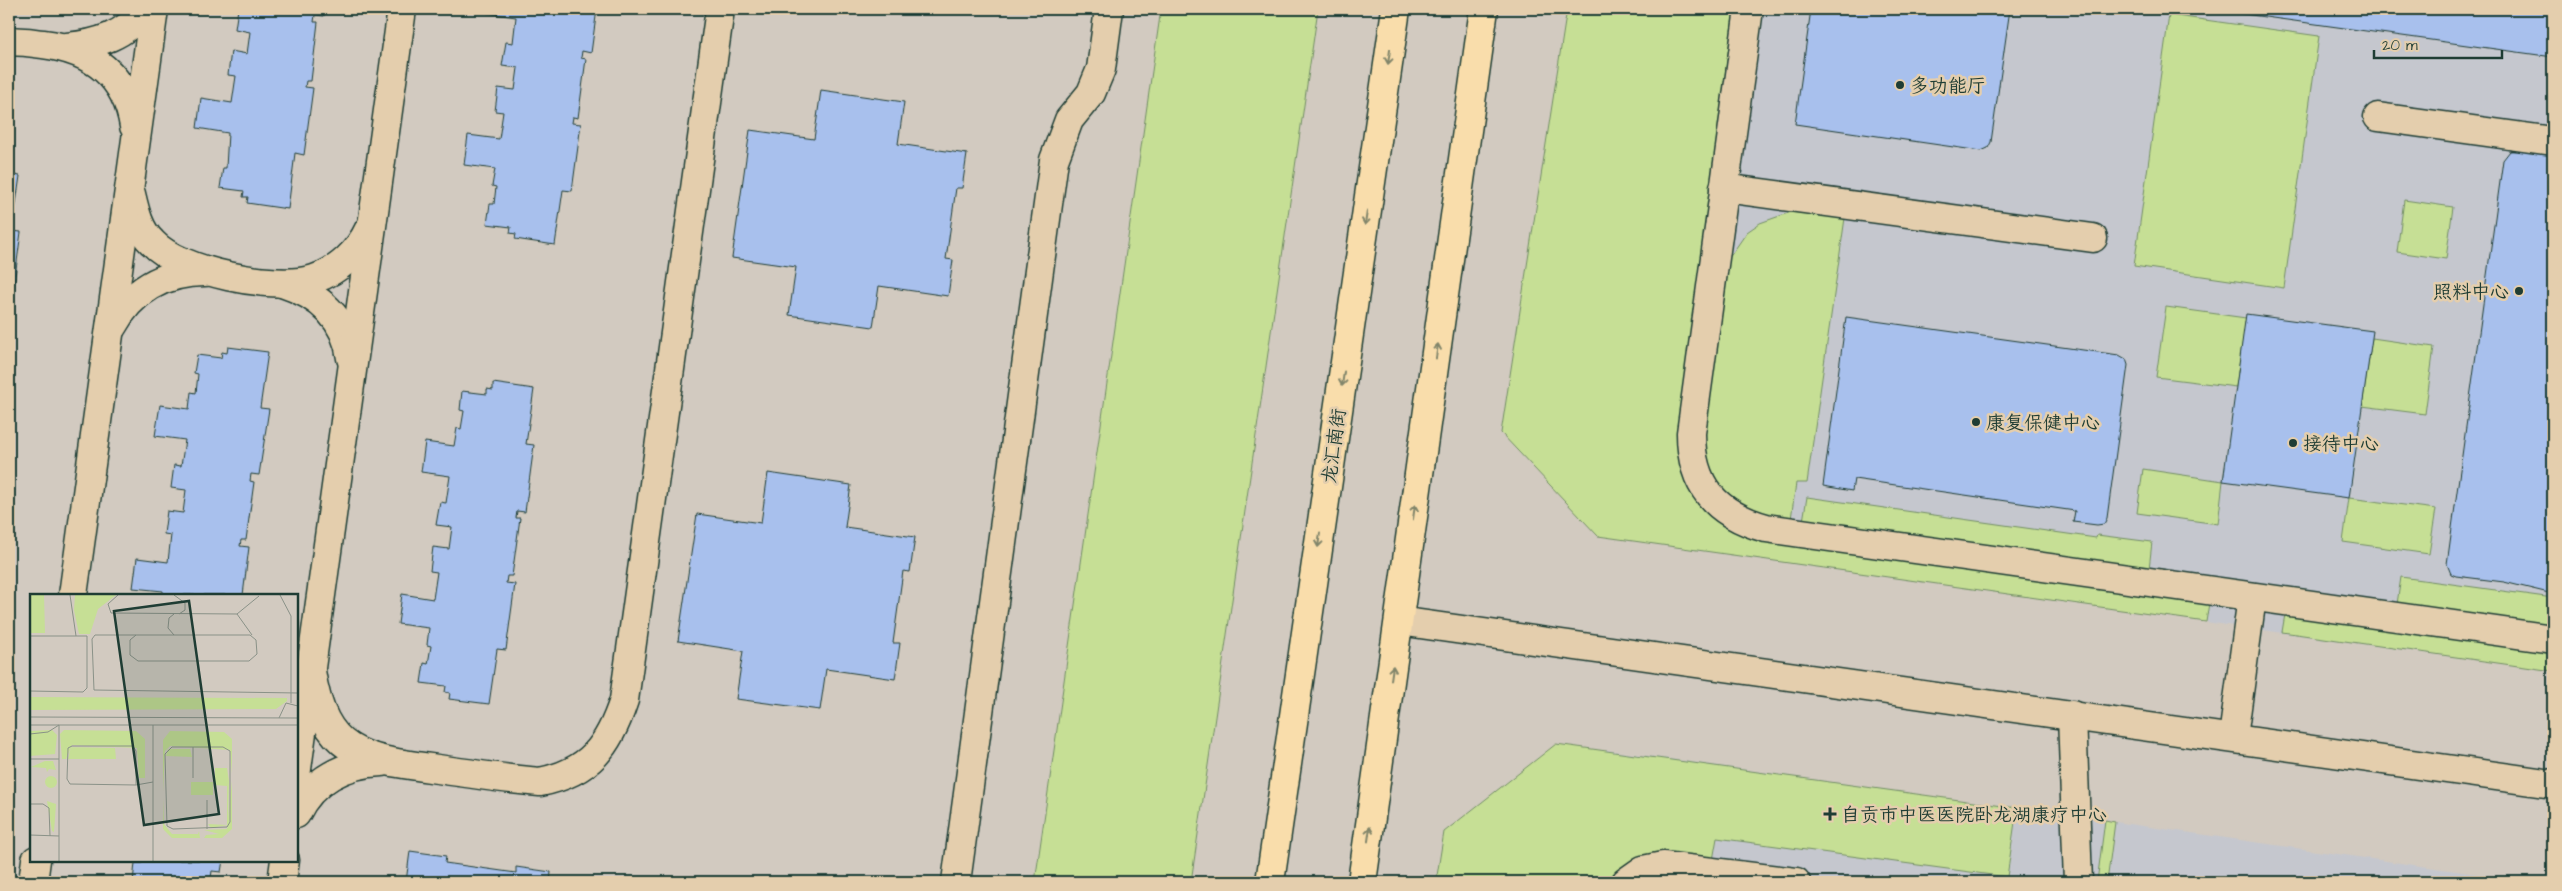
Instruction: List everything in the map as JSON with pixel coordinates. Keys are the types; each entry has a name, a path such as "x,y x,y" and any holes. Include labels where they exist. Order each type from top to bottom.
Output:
{"main road":[{"name":"龙汇南街","path":"1270,882 1396,9"},
{"path":"1362,882 1484,9"}],"street":[{"path":"9,42 67,47 86,45 109,38 126,29 144,9"},
{"path":"73,594 154,9"},
{"path":"298,762 402,9"},
{"path":"298,811 309,793 334,773 363,762 382,762 540,782 560,778 583,766 603,748 616,724 624,700 720,9"},
{"path":"956,882 1054,160 1069,120 1091,93 1101,69 1109,9"},
{"path":"1749,9 1691,432 1691,453 1695,472 1705,491 1717,504 1747,523 1766,528 2553,639"},
{"path":"67,47 98,62 120,84 130,108 136,140"},
{"path":"2378,117 2553,141"},
{"path":"1724,188 2093,238"},
{"path":"130,189 134,210 151,242 172,258 206,272"},
{"path":"280,283 314,279 332,270 349,258 363,242 373,218"},
{"path":"109,333 120,312 130,300 154,282 187,272 206,272 280,283 301,290 330,310 348,340 353,369"},
{"path":"2232,737 2252,597"},
{"path":"1399,621 2232,737 2553,784"},
{"path":"311,671 319,708 326,723 348,746 382,762"},
{"path":"2072,715 2078,882"},
{"path":"33,882 36,861"},
{"path":"282,882 285,861"},
{"path":"1626,882 1644,870 1662,866 1796,882"}],"shaded area":[{"path":"1734,9 2553,9 2553,671 1661,545"},
{"name":"自贡市中医医院卧龙湖康疗中心","path":"1606,750 2115,822 2532,882 1589,882"}],"green space":[{"path":"1161,9 1318,9 1191,882 1035,882"},
{"path":"1567,9 1734,9 1677,432 1679,450 1687,481 1702,506 1726,526 1743,534 2209,603 2206,622 1598,536 1501,433"},
{"path":"2169,15 2319,36 2284,288 2134,266"},
{"path":"2404,200 2453,207 2446,259 2397,252"},
{"path":"1791,212 1845,218 1807,483 1796,483 1791,519 1755,513 1727,498 1707,466 1704,431 1729,258 1747,232 1760,223"},
{"path":"2166,307 2246,318 2236,387 2156,377"},
{"path":"2372,338 2434,347 2425,414 2362,406"},
{"path":"2143,469 2223,481 2218,524 2137,513"},
{"path":"1807,497 2096,538 2097,535 2152,542 2149,569 1803,521"},
{"path":"2349,498 2436,509 2429,554 2343,542"},
{"path":"2401,577 2553,598 2553,627 2397,604"},
{"path":"2285,614 2553,651 2553,671 2282,632"},
{"path":"1556,744 2017,808 2007,877 1717,838 1713,860 1621,871 1609,882 1436,882 1444,832"},
{"path":"2105,820 2115,822 2107,882 2097,882"}],"building":[{"path":"238,9 325,9 324,16 315,15 314,22 318,22 311,81 306,81 305,87 313,88 304,155 295,153 288,209 247,203 248,197 243,197 244,191 220,188 223,168 226,168 228,133 197,128 201,98 232,103 236,76 228,75 231,51 247,54 250,32 235,29"},
{"path":"487,9 597,9 591,53 582,51 581,58 586,59 578,118 573,117 572,123 581,124 572,191 563,190 555,245 515,239 516,234 510,233 511,227 487,224 490,204 494,204 496,187 492,186 495,169 464,165 468,135 499,139 503,112 495,111 498,88 515,90 518,68 502,66 506,42 513,43 516,17 487,13"},
{"name":"多功能厅","path":"1811,9 2010,9 1991,142 1988,148 1981,151 1795,124"},
{"path":"2217,9 2553,9 2553,57 2222,11"},
{"path":"821,90 904,102 898,144 967,154 962,188 956,188 946,259 953,260 948,296 879,286 873,327 789,315 796,267 732,258 750,130 814,139"},
{"name":"照料中心","path":"2553,148 2553,594 2504,582 2456,576 2451,574 2447,564 2503,160 2510,151"},
{"path":"9,174 20,176 12,231 21,232 12,299 9,299"},
{"name":"接待中心","path":"2246,314 2373,331 2349,498 2223,481"},
{"name":"康复保健中心","path":"1846,317 2119,355 2126,359 2128,365 2107,518 2104,524 2073,522 2075,511 1854,479 1852,491 1823,486"},
{"path":"228,347 268,352 260,408 269,409 259,475 251,474 250,481 254,482 246,540 241,540 240,546 249,547 243,594 163,594 163,591 133,588 137,558 168,562 171,535 164,534 167,511 183,513 186,490 171,488 174,465 181,466 185,440 155,436 160,405 189,409 191,392 196,393 198,374 194,373 197,355 221,358 222,352 227,353"},
{"path":"493,383 534,389 526,444 534,445 525,512 517,511 516,518 520,518 512,576 507,576 506,583 515,584 506,650 497,649 489,704 449,699 450,693 445,692 446,686 421,683 424,663 428,664 431,646 427,645 429,628 398,624 402,594 433,599 437,572 430,571 433,547 449,549 452,527 436,525 440,502 446,503 450,476 421,472 425,442 454,446 457,428 461,429 464,411 460,410 462,391 487,394 487,389 493,390"},
{"path":"768,473 851,485 845,527 915,537 910,572 903,571 893,643 900,643 895,679 826,669 820,710 736,699 743,651 678,641 697,514 761,523"},
{"path":"410,851 446,856 445,863 516,873 516,867 551,872 550,882 406,882"},
{"path":"142,861 223,861 221,872 212,871 211,878 215,878 214,882 133,882 135,863 142,863"}],"place":[{"name":"多功能厅","path":"1900,85"},
{"name":"照料中心","path":"2519,291"},
{"name":"康复保健中心","path":"1976,422"},
{"name":"接待中心","path":"2293,443"},
{"name":"自贡市中医医院卧龙湖康疗中心","path":"1830,814"}]}
